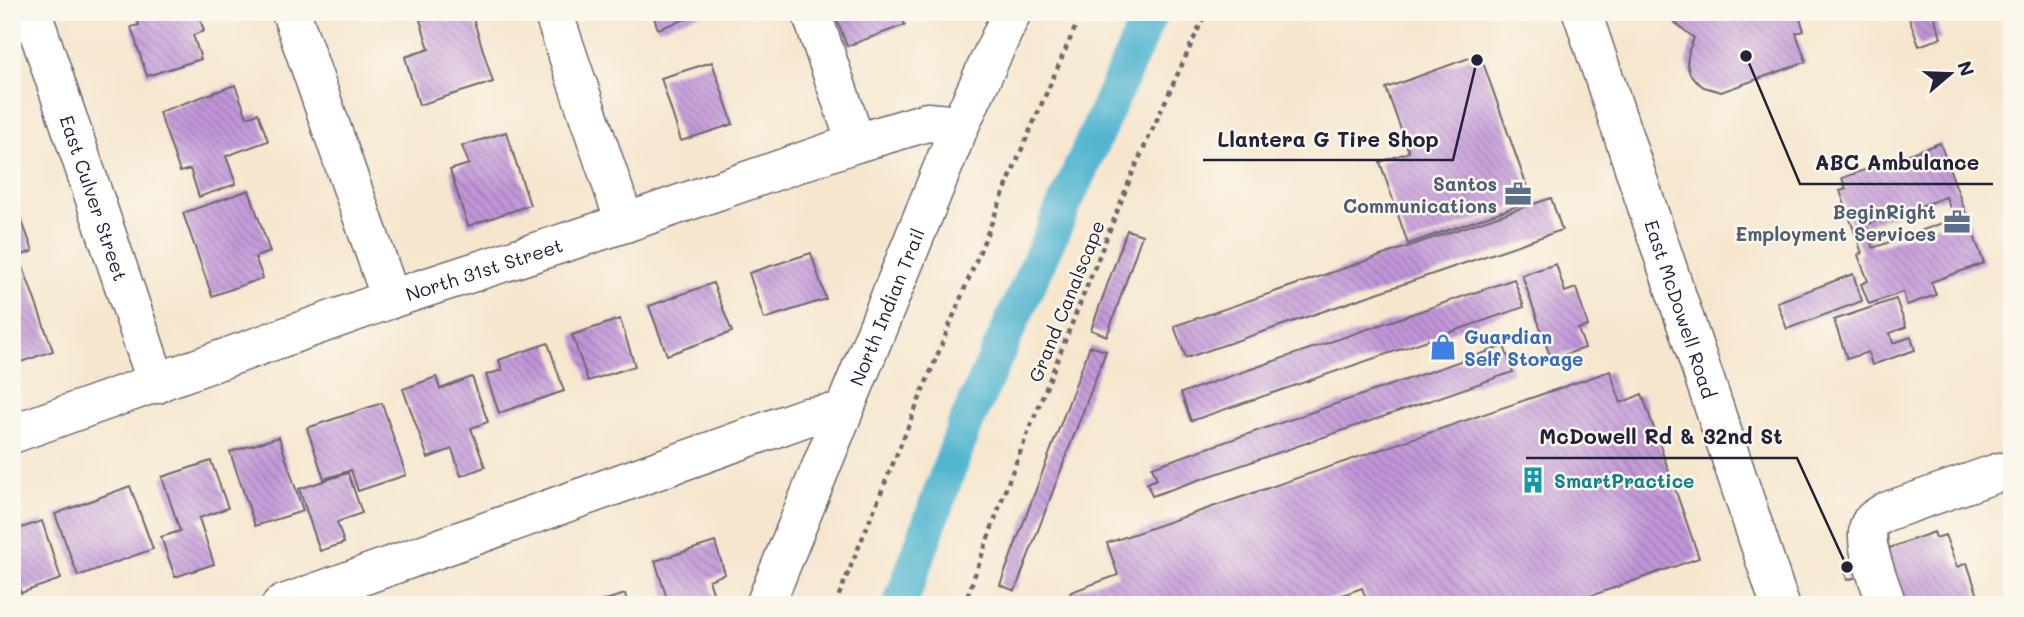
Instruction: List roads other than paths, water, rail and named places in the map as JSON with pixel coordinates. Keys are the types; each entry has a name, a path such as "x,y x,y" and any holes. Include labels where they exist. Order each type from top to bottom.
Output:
{"street":[{"name":"East Culver Street","path":"32,12 157,384"},
{"path":"291,12 391,299"},
{"path":"553,12 625,223"},
{"path":"811,12 856,143"},
{"name":"North Indian Trail","path":"765,605 960,125 1012,12"},
{"name":"East McDowell Road","path":"1582,12 1780,605"},
{"name":"North 31st Street","path":"12,434 391,299 625,223 856,143 927,122 960,125"},
{"path":"281,605 806,417 843,412"},
{"path":"1887,605 1867,535 1872,521 1885,512 2000,472"}],"waterway":[{"path":"900,605 963,430 1151,12"}],"place":[{"name":"ABC Ambulance","path":"1746,56"},
{"name":"Llantera G Tire Shop","path":"1477,60"},
{"name":"Santos Communications","path":"1518,194"},
{"name":"BeginRight Employment Services","path":"1957,222"},
{"name":"Guardian Self Storage","path":"1443,347"},
{"name":"SmartPractice","path":"1533,480"},
{"name":"McDowell Rd & 32nd St","path":"1847,567"}]}
